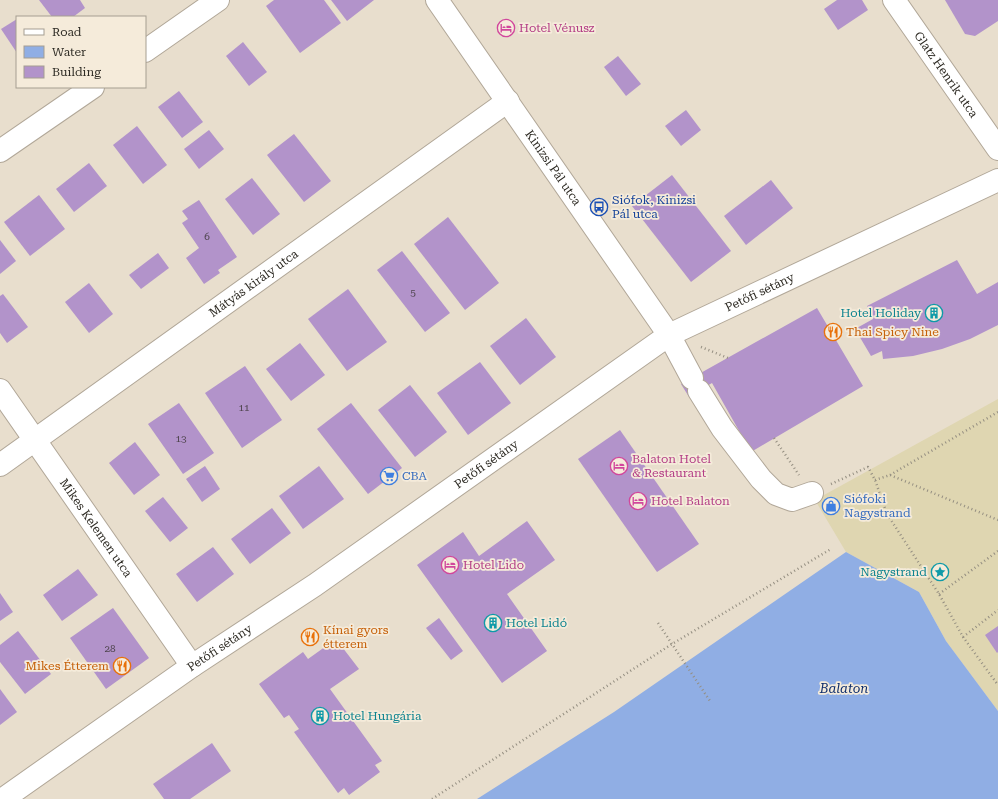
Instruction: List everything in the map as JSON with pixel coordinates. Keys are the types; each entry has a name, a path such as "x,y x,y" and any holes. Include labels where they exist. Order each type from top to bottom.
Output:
{"street":[{"path":"146,49 218,0"},
{"name":"Kinizsi Pál utca","path":"437,0 669,335 695,384 722,428 761,479 776,494 792,500 812,493"},
{"name":"Glatz Henrik utca","path":"894,0 998,149"},
{"path":"0,152 92,88"},
{"name":"Mátyás király utca","path":"0,465 508,101"},
{"name":"Petőfi sétány","path":"3,799 192,666 315,586 669,335 998,180"},
{"name":"Mikes Kelemen utca","path":"0,390 192,666"}],"path":[{"path":"875,480 890,476 998,412"},
{"path":"868,466 875,480 887,514 939,594 963,637 998,684"},
{"path":"890,476 998,520"},
{"path":"432,799 672,644 831,549"},
{"path":"939,594 998,552"},
{"path":"963,637 998,610"},
{"path":"658,623 710,701"}],"sand":[{"name":"Nagystrand","path":"998,399 998,711 946,641 919,592 846,552 815,500"}],"water":[{"name":"Balaton","path":"846,552 919,592 946,641 998,711 998,799 477,799 614,712"}],"building":[{"path":"39,0 80,0 85,8 74,16 51,16"},
{"path":"274,0 324,0 341,23 300,53 266,6"},
{"path":"331,0 374,0 347,21"},
{"path":"837,0 862,0 868,10 838,30 824,9"},
{"path":"945,0 998,0 998,21 975,36 965,34"},
{"path":"16,20 16,52 1,29"},
{"path":"243,42 267,72 249,86 226,56"},
{"path":"618,56 641,84 626,96 604,67"},
{"path":"179,91 203,122 182,138 158,107"},
{"path":"686,110 701,130 681,146 665,126"},
{"path":"137,126 167,165 143,184 113,145"},
{"path":"209,130 224,149 199,169 184,149"},
{"path":"294,134 331,181 304,202 267,155"},
{"path":"89,163 107,186 74,212 56,189"},
{"path":"672,175 731,251 691,282 632,206"},
{"path":"252,178 280,214 253,235 225,199"},
{"path":"771,180 793,208 746,245 724,216"},
{"path":"39,195 65,229 30,256 4,222"},
{"path":"199,200 237,257 218,270 220,273 204,284 186,258 199,248 182,223 188,219 182,211"},
{"path":"448,217 499,283 465,310 414,244"},
{"path":"0,240 16,261 0,274"},
{"path":"402,251 450,313 425,332 377,270"},
{"path":"158,253 169,268 141,289 129,275"},
{"name":"Hotel Holiday","path":"957,260 977,294 998,282 998,325 970,339 942,349 913,356 883,359 882,351 871,356 855,329 873,319 867,306"},
{"path":"89,283 113,314 89,333 65,302"},
{"path":"348,289 387,342 347,371 308,319"},
{"path":"3,294 28,327 7,343 0,333 0,296"},
{"path":"817,308 863,386 751,452 712,383 689,397 681,384"},
{"path":"526,318 556,357 520,385 490,346"},
{"path":"300,343 325,375 291,401 266,369"},
{"path":"480,362 511,403 468,435 437,393"},
{"path":"245,366 282,420 242,448 205,393"},
{"path":"410,385 447,432 415,457 378,410"},
{"path":"179,403 214,453 183,474 148,424"},
{"path":"351,403 402,468 368,494 317,429"},
{"name":"Hotel Balaton","path":"620,430 699,544 657,572 578,459"},
{"path":"135,442 160,475 134,495 109,463"},
{"path":"205,466 220,489 202,502 186,479"},
{"path":"319,466 344,499 303,529 279,496"},
{"path":"163,497 188,528 170,542 145,511"},
{"path":"272,508 291,533 250,564 231,539"},
{"name":"Hotel Lidó","path":"527,521 555,560 507,594 547,651 502,683 417,565 463,532 479,556"},
{"path":"213,547 234,574 197,602 176,574"},
{"path":"78,569 98,595 62,621 43,595"},
{"path":"0,593 13,612 0,621"},
{"path":"113,608 149,658 106,689 70,638"},
{"path":"439,618 463,651 451,660 426,628"},
{"path":"998,626 998,652 997,653 985,635"},
{"path":"18,631 51,674 25,694 0,662 0,645"},
{"name":"Hotel Hungária","path":"336,639 359,669 330,689 382,761 375,765 380,772 349,795 344,788 338,793 294,732 299,729 289,715 284,718 259,684 303,652 308,659"},
{"path":"0,689 17,712 0,725"},
{"path":"212,743 231,771 190,799 164,799 153,784"}],"place":[{"name":"Hotel Vénusz","path":"506,28"},
{"name":"Siófok, Kinizsi Pál utca","path":"599,207"},
{"name":"Hotel Holiday","path":"934,313"},
{"name":"Thai Spicy Nine","path":"833,332"},
{"name":"Balaton Hotel & Restaurant","path":"619,466"},
{"name":"CBA","path":"389,476"},
{"name":"Hotel Balaton","path":"638,501"},
{"name":"Siófoki Nagystrand","path":"831,506"},
{"name":"Hotel Lido","path":"450,565"},
{"name":"Nagystrand","path":"940,572"},
{"name":"Hotel Lidó","path":"493,623"},
{"name":"Kínai gyors étterem","path":"310,637"},
{"name":"Mikes Étterem","path":"122,666"},
{"name":"Hotel Hungária","path":"320,716"}]}
